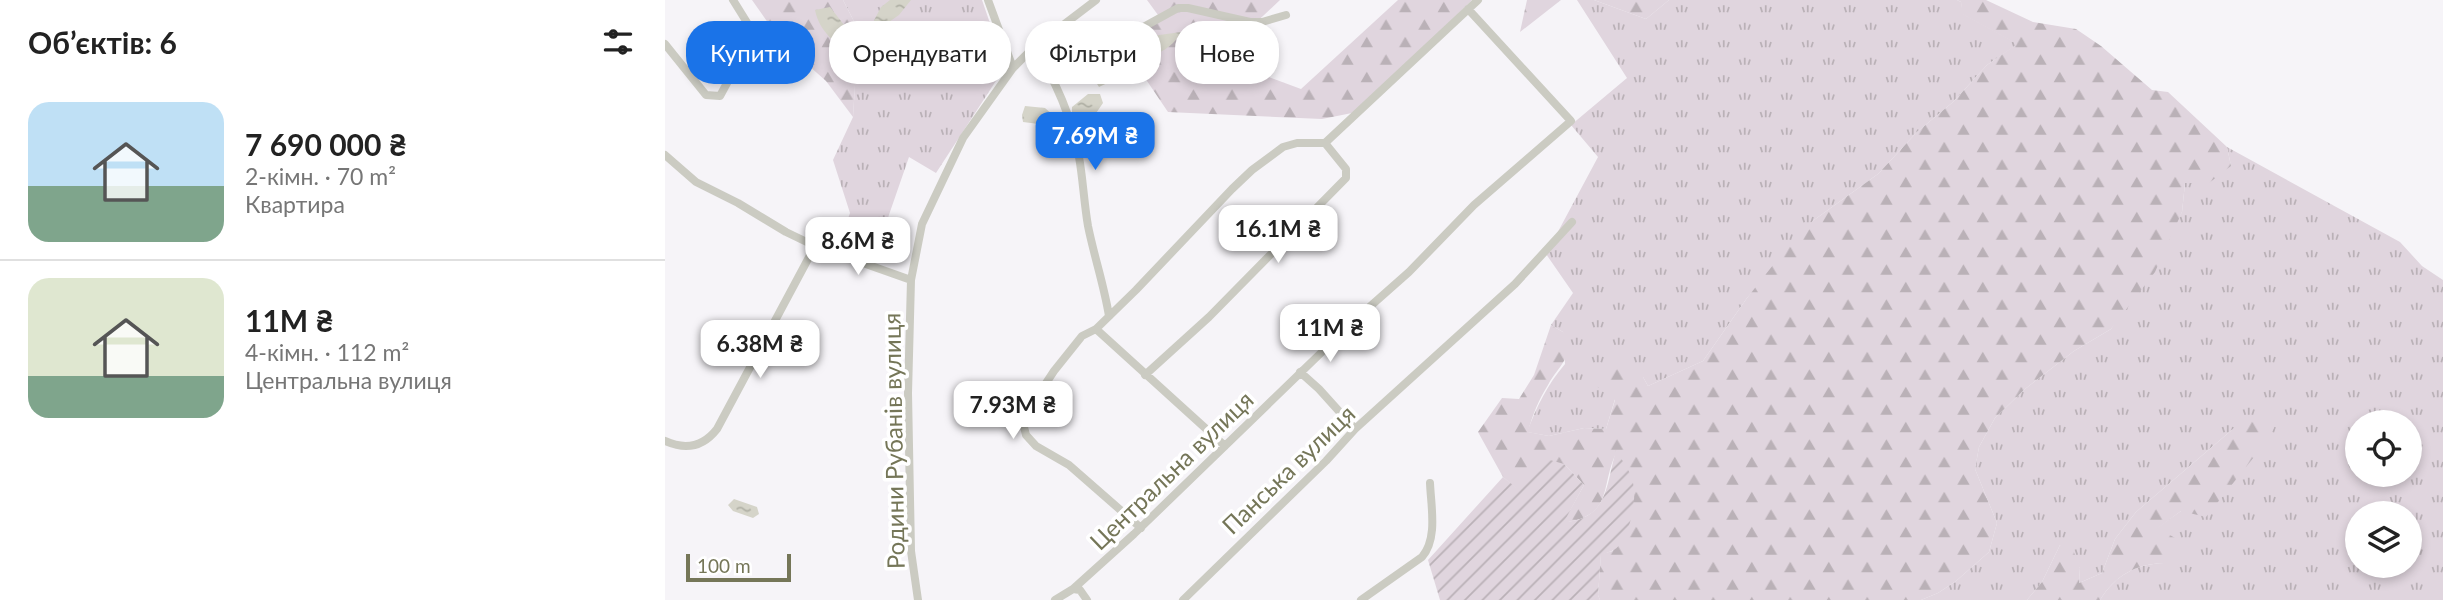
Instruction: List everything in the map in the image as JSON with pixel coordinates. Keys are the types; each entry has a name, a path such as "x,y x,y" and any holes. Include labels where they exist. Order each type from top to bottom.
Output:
{"street":[{"path":"665,44 706,95 720,96 740,59 756,37 733,0"},
{"path":"988,0 1013,68"},
{"name":"Родини Рубанів вулиця","path":"1068,21 1096,0"},
{"path":"1141,527 1069,465 1035,446 1026,435 1023,423 1027,412 1082,336 1095,329 1136,290 1232,189 1283,147 1325,143 1478,0"},
{"path":"1154,21 1178,8 1250,22 1262,22 1286,15"},
{"name":"Центральна вулиця","path":"1055,600 1073,589 1141,527 1300,372 1409,272 1474,205 1571,121 1468,9"},
{"name":"Родини Рубанів вулиця","path":"918,600 911,551 908,393 911,280 922,224 963,138 1013,68 1025,56"},
{"path":"1054,84 1072,128 1089,230 1109,316"},
{"path":"1145,375 1209,317 1346,177 1346,169 1325,143"},
{"name":"Родини Рубанів вулиця","path":"665,155 696,182 815,246 911,280"},
{"name":"Панська вулиця","path":"1183,600 1326,461 1355,429 1515,284 1572,222"},
{"path":"665,441 686,447 711,438 815,246"},
{"path":"1095,329 1224,446"},
{"path":"1300,372 1355,429"},
{"path":"1361,600 1422,557 1429,549 1432,523 1430,483"},
{"path":"1073,589 1080,590 1087,600"}],"green space":[{"path":"752,0 843,0 854,21 829,21 829,84 855,84 853,117 826,81 815,71 815,21 767,21"},
{"path":"843,0 982,0 989,21 854,21"},
{"path":"1147,0 1280,0 1258,21 1175,21 1175,84 1279,84 1279,81 1301,89 1398,0 1472,0 1357,112 1322,119 1168,112 1149,84 1161,84 1161,21 1151,21 1158,15"},
{"path":"1527,0 1561,0 1520,32"},
{"path":"1577,0 1594,0 1646,19 1669,0 1957,0 1961,2 1963,14 2018,44 1987,65 1953,102 1917,132 1878,174 1814,220 1747,298 1703,361 1648,386 1643,377 1615,399 1606,429 1584,428 1549,436 1527,432 1543,396 1565,364 1563,332 1551,325 1573,293 1546,254 1598,157 1571,125 1627,78"},
{"path":"1594,0 1669,0 1646,19"},
{"path":"1957,0 1986,0 2033,22 2076,29 2101,46 2152,90 2168,92 2227,147 2231,166 2209,183 2185,183 2182,212 2155,272 2111,329 2074,351 2025,389 1995,418 1979,447 1975,469 1997,523 1989,552 1956,581 1921,600 1600,600 1598,595 1601,554 1613,551 1617,451 1603,498 1598,506 1591,514 1563,523 1584,485 1564,464 1519,491 1503,477 1478,432 1502,398 1519,399 1534,375 1551,325 1563,332 1570,345 1563,363 1539,402 1528,432 1549,436 1584,428 1606,429 1615,400 1595,385 1594,369 1602,363 1626,361 1643,377 1648,386 1703,361 1747,298 1792,241 1814,220 1878,174 1917,132 1953,102 1987,65 2017,44 1962,14 1961,2"},
{"path":"855,84 994,84 936,173 909,157 873,261 838,247 850,213 833,160 853,117"},
{"path":"2227,147 2400,242 2422,266 2443,280 2443,600 2100,600 2112,584 2127,573 2144,566 2164,563 2157,528 2181,511 2233,429 2136,512 2115,539 2102,573 2079,583 2080,568 2060,545 2042,582 2027,600 1921,600 1956,581 1989,552 1997,523 1975,469 1979,447 1995,418 2025,389 2074,351 2111,329 2182,212 2185,183 2231,166"},
{"path":"2242,416 2275,426 2266,442 2206,517 2181,511 2158,528 2175,538 2174,549 2164,563 2144,566 2127,573 2112,584 2100,600 2027,600 2042,582 2060,545 2073,550 2080,568 2079,583 2102,573 2115,539 2136,512 2233,429"},
{"path":"1616,450 1632,479 1634,504 1620,544 1614,550 1601,555 1598,595 1600,600 1440,600 1428,560 1503,477 1519,490 1543,458 1564,464 1584,485 1564,522 1578,520 1589,515 1603,498"}],"water":[{"path":"890,0 911,0 890,21 874,21 881,7"},
{"path":"830,7 841,21 829,21 829,37 815,10"},
{"path":"1175,33 1173,43 1161,52 1161,35"},
{"path":"1088,94 1100,94 1103,103 1090,122 1072,119 1072,107"},
{"path":"1025,106 1045,108 1053,115 1054,126 1023,122"},
{"path":"734,499 757,507 759,514 753,518 733,511 728,505"}]}
